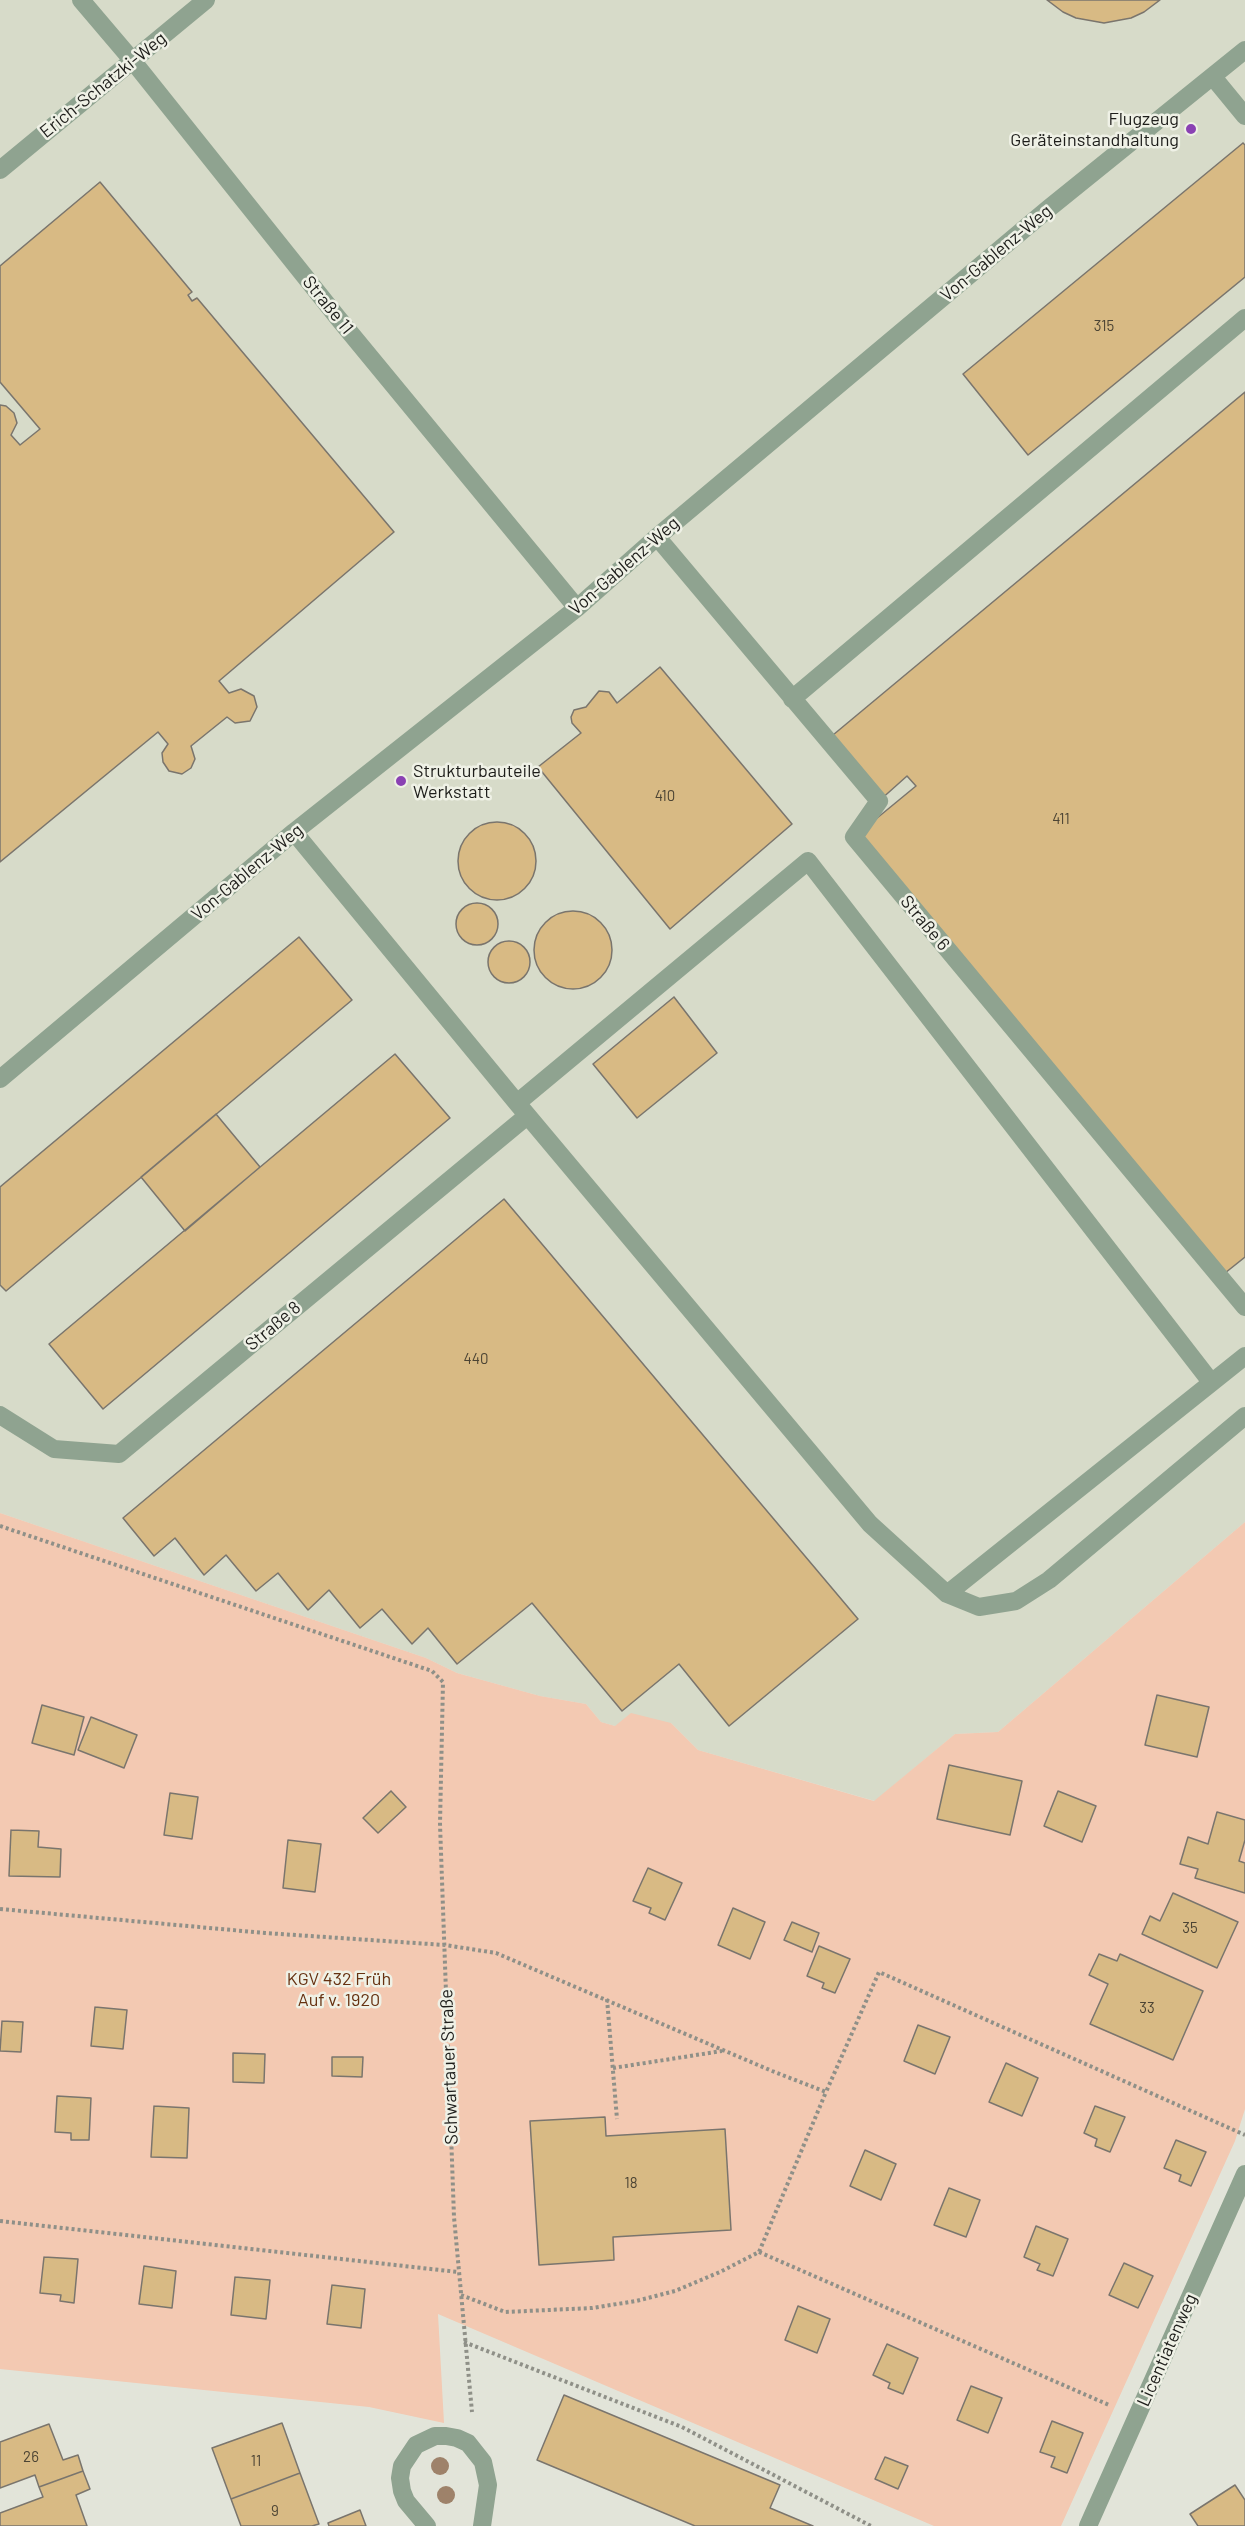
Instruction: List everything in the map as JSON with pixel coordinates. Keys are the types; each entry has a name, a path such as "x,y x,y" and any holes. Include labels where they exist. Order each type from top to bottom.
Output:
{"street":[{"name":"Straße 11","path":"81,0 132,60 345,327 577,608"},
{"name":"Erich-Schatzki-Weg","path":"0,170 206,0"},
{"name":"Von-Gablenz-Weg","path":"0,1079 294,832 577,608 657,537 1048,209 1245,50"},
{"path":"1212,77 1245,116"},
{"path":"792,699 1245,318"},
{"name":"Straße 6","path":"657,537 879,801 854,837 1245,1307"},
{"path":"294,832 522,1109 870,1524 947,1594 979,1607 1016,1601 1049,1580 1245,1416"},
{"name":"Straße 8","path":"0,1415 54,1449 119,1454 808,861 1211,1382"},
{"path":"947,1594 1245,1356"},
{"name":"Licentiatenweg","path":"1088,2526 1245,2174"},
{"path":"427,2526 406,2501 400,2478 407,2455 416,2445 425,2440 446,2436 458,2438 477,2451 483,2462 488,2485 482,2526"}],"path":[{"name":"Schwartauer Straße","path":"0,1526 432,1671 442,1682 440,1824 454,2217 477,2451"},
{"path":"0,1909 265,1933 446,1945 496,1953 826,2092"},
{"path":"460,2294 505,2312 592,2308 636,2301 675,2291 759,2252 879,1972 1245,2135"},
{"path":"607,1999 617,2119"},
{"path":"613,2068 723,2050"},
{"path":"0,2221 459,2272"},
{"path":"759,2252 1103,2401 1135,2422"},
{"path":"465,2342 682,2427 872,2526"}],"shaded area":[{"path":"0,0 1245,0 1245,1522 998,1732 955,1734 875,1801 698,1750 671,1723 615,1726 601,1722 586,1704 540,1696 457,1673 426,1658 0,1513"}],"green space":[{"name":"KGV 432 Früh Auf v. 1920","path":"0,1513 426,1658 457,1673 540,1696 586,1704 601,1722 615,1726 631,1713 671,1723 698,1750 874,1801 955,1734 998,1732 1245,1522 1245,2109 1235,2141 1061,2526 934,2526 438,2314 444,2423 369,2407 0,2369"}],"building":[{"path":"1047,0 1160,0 1131,18 1104,23 1076,18"},
{"path":"1243,143 1245,145 1245,277 1028,455 963,374"},
{"path":"100,182 192,292 188,295 192,301 197,298 394,532 219,681 229,693 241,689 254,696 257,707 250,721 235,723 227,717 191,746 195,759 191,768 182,774 169,771 163,762 162,753 168,744 158,732 0,862 0,405 6,406 14,413 17,423 11,435 20,445 40,429 0,382 0,266"},
{"path":"1245,392 1245,1257 1220,1277 854,837 916,786 907,776 879,801 827,740"},
{"path":"660,667 792,824 670,929 538,767 581,733 572,723 571,717 574,710 586,707 599,691 609,692 617,703"},
{"path":"497,822 512,825 524,834 533,846 536,861 533,876 524,888 512,897 497,900 482,897 470,888 461,876 458,861 461,846 470,834 482,825"},
{"path":"477,903 485,904 492,909 497,916 497,932 492,939 485,944 477,945 469,944 462,939 457,932 456,924 457,916 462,909 469,904"},
{"path":"573,911 588,914 600,923 609,935 612,950 609,965 600,977 588,986 573,989 558,986 546,977 537,965 534,950 537,935 546,923 558,914"},
{"path":"299,937 352,1000 6,1291 0,1285 0,1187"},
{"path":"509,941 517,942 524,947 529,954 529,970 524,977 517,982 509,983 501,982 494,977 489,970 488,962 489,954 494,947 501,942"},
{"path":"674,997 717,1053 637,1118 593,1064"},
{"path":"395,1054 450,1118 103,1409 49,1344"},
{"path":"216,1114 260,1167 185,1231 141,1177"},
{"path":"504,1199 858,1619 729,1726 679,1664 622,1711 532,1603 457,1664 428,1628 412,1644 382,1609 360,1628 329,1590 308,1610 278,1573 256,1591 226,1555 204,1575 175,1538 154,1556 123,1518"},
{"path":"1157,1695 1209,1707 1197,1757 1145,1745"},
{"path":"42,1705 84,1717 74,1755 32,1743"},
{"path":"91,1717 137,1735 124,1768 78,1750"},
{"path":"949,1765 1022,1781 1010,1835 937,1819"},
{"path":"391,1791 406,1807 378,1833 363,1818"},
{"path":"1058,1791 1096,1806 1082,1842 1044,1826"},
{"path":"170,1793 198,1797 192,1839 164,1835"},
{"path":"1217,1812 1245,1820 1245,1840 1239,1861 1245,1863 1245,1893 1195,1878 1198,1869 1180,1864 1188,1837 1208,1844"},
{"path":"11,1830 39,1831 38,1847 61,1849 60,1877 9,1876"},
{"path":"288,1840 321,1844 315,1892 283,1888"},
{"path":"648,1868 682,1883 665,1920 649,1913 651,1908 633,1901"},
{"path":"1173,1893 1238,1922 1217,1968 1142,1934 1150,1916 1160,1921"},
{"path":"733,1908 765,1922 750,1959 718,1945"},
{"path":"792,1922 819,1933 812,1952 784,1940"},
{"path":"819,1946 850,1959 835,1993 822,1988 824,1983 807,1976"},
{"path":"1099,1954 1117,1961 1120,1954 1203,1991 1173,2060 1090,2024 1108,1984 1089,1975"},
{"path":"95,2007 127,2010 123,2049 91,2046"},
{"path":"2,2021 23,2022 21,2052 0,2051"},
{"path":"918,2025 950,2037 935,2074 904,2061"},
{"path":"233,2053 265,2054 264,2083 233,2082"},
{"path":"332,2057 363,2057 362,2077 332,2076"},
{"path":"1006,2063 1038,2078 1022,2116 989,2102"},
{"path":"57,2096 91,2098 89,2140 71,2140 71,2133 55,2132"},
{"path":"154,2106 189,2108 187,2158 151,2157"},
{"path":"1095,2106 1125,2117 1110,2152 1095,2146 1097,2139 1084,2133"},
{"path":"605,2117 606,2136 725,2129 731,2230 613,2237 614,2260 539,2265 530,2121"},
{"path":"1176,2140 1206,2152 1191,2186 1179,2181 1181,2175 1164,2168"},
{"path":"865,2150 896,2164 881,2200 850,2186"},
{"path":"949,2188 980,2200 966,2237 934,2225"},
{"path":"1036,2226 1068,2239 1053,2276 1037,2270 1040,2264 1024,2257"},
{"path":"44,2257 78,2259 74,2303 60,2301 61,2295 40,2293"},
{"path":"1124,2263 1153,2276 1138,2308 1109,2295"},
{"path":"144,2266 176,2271 172,2308 139,2304"},
{"path":"235,2277 270,2280 266,2319 231,2315"},
{"path":"332,2285 365,2289 361,2328 327,2324"},
{"path":"798,2306 830,2319 817,2353 785,2340"},
{"path":"887,2344 918,2358 903,2394 888,2388 890,2383 873,2375"},
{"path":"971,2386 1002,2398 988,2433 957,2420"},
{"path":"564,2395 780,2485 770,2508 813,2526 695,2526 537,2460"},
{"path":"1052,2421 1083,2433 1067,2473 1051,2467 1055,2457 1040,2452"},
{"path":"282,2423 300,2473 231,2499 212,2448"},
{"path":"49,2424 63,2460 78,2455 83,2471 39,2487 35,2475 0,2488 0,2442"},
{"path":"885,2457 908,2466 898,2489 875,2479"},
{"path":"83,2471 90,2489 76,2495 87,2526 0,2526 0,2513 43,2497 39,2487"},
{"path":"300,2473 319,2524 312,2526 241,2526 231,2499"},
{"path":"1235,2485 1245,2500 1245,2526 1198,2526 1190,2514"},
{"path":"360,2510 366,2526 329,2526 328,2523"}],"place":[{"name":"Flugzeug Geräteinstandhaltung","path":"1191,129"},
{"name":"Strukturbauteile Werkstatt","path":"401,781"}]}
